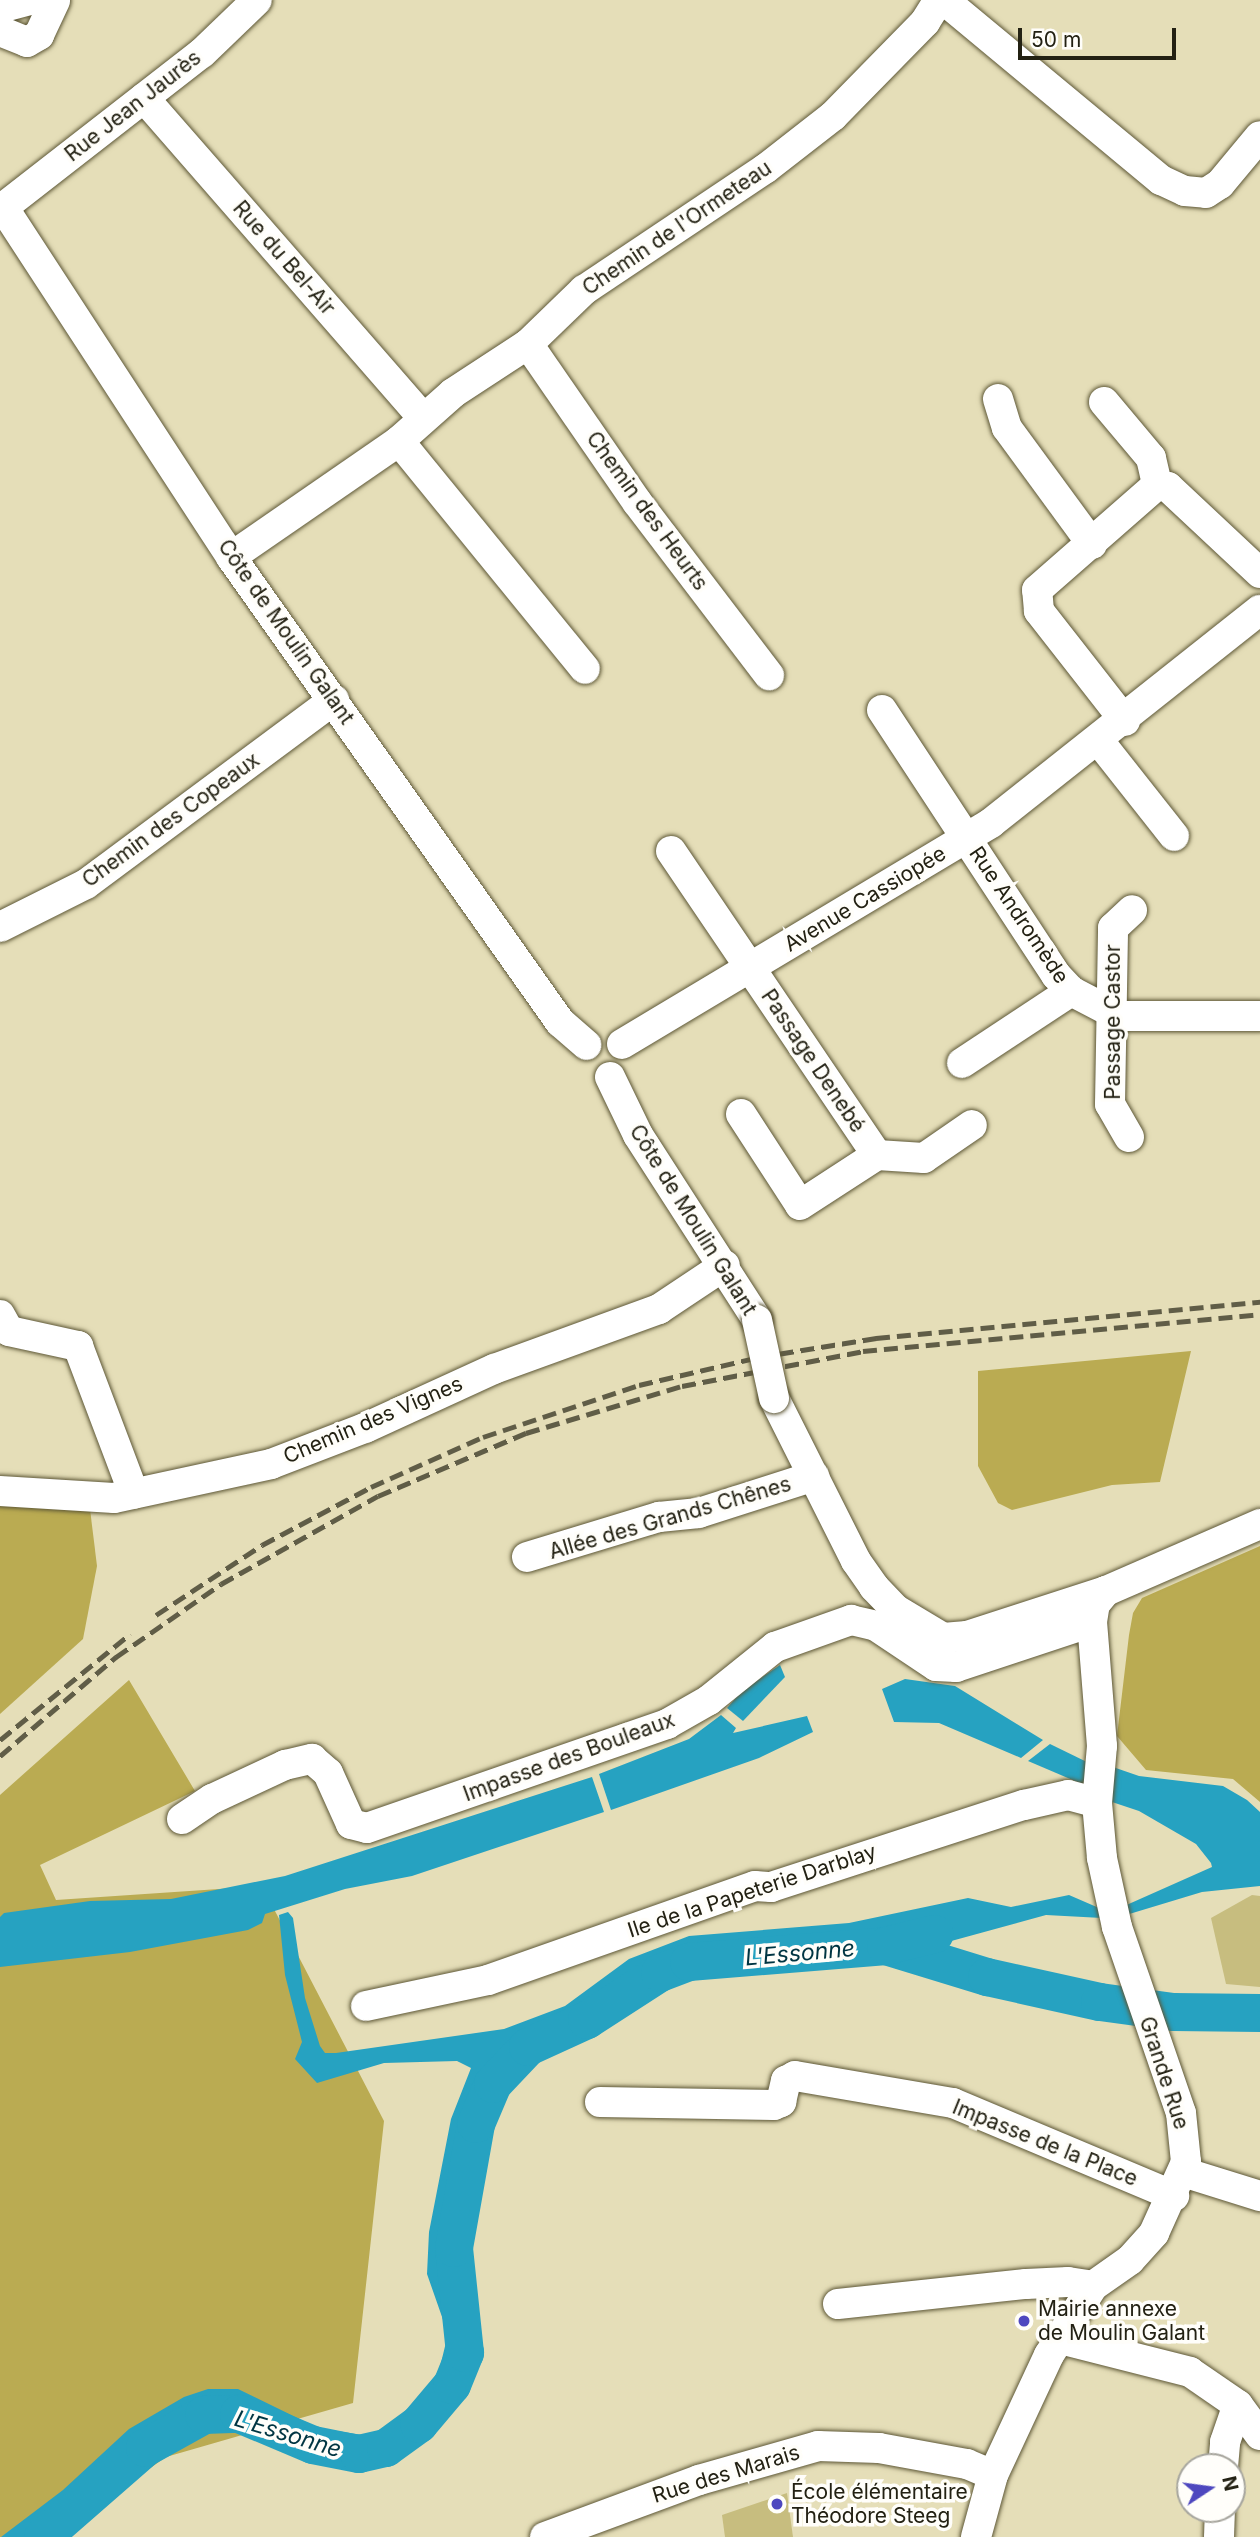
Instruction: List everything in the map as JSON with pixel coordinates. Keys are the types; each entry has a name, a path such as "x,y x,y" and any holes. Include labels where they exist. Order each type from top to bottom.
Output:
{"street":[{"path":"0,8 29,0"},
{"path":"0,30 27,42 39,36 55,0"},
{"name":"Rue Jean Jaurès","path":"2,208 202,53 257,0"},
{"path":"942,0 1161,180 1185,191 1206,193 1220,184 1260,136"},
{"name":"Chemin de l'Ormeteau","path":"231,557 399,441 423,418 528,344 584,290 765,169 833,116 925,22 942,0"},
{"name":"Rue du Bel-Air","path":"144,98 423,418"},
{"name":"Côte de Moulin Galant","path":"2,208 231,557 560,1023 586,1045 585,1066 592,1074 610,1077 638,1135 725,1265 757,1320 774,1398 874,1587 895,1609 943,1638 967,1636 1105,1591"},
{"name":"Chemin des Heurts","path":"528,344 638,502 769,675"},
{"path":"998,399 1007,428 1092,544"},
{"path":"1104,402 1151,458 1157,485"},
{"path":"399,441 584,669"},
{"path":"1125,720 1035,600 1037,590 1157,485"},
{"path":"1157,485 1168,487 1260,573"},
{"name":"Avenue Cassiopée","path":"622,1044 967,838 1099,741 1260,610"},
{"name":"Chemin des Copeaux","path":"0,927 86,884 334,700"},
{"name":"Rue Andromède","path":"882,710 1056,975 1071,991 1112,1014 1260,1016"},
{"path":"1099,741 1174,836"},
{"name":"Passage Denebé","path":"671,851 877,1155"},
{"name":"Passage Castor","path":"1129,1137 1110,1104 1113,928 1132,910"},
{"path":"962,1063 1071,991"},
{"path":"586,1045 606,1035 622,1044 624,1063 610,1077"},
{"name":"Passage Denebé","path":"741,1114 800,1205 877,1155 923,1158 971,1125"},
{"name":"Chemin des Vignes","path":"0,1492 97,1498 134,1494 291,1457 494,1369 659,1310 725,1265"},
{"path":"0,1315 9,1331 78,1346 134,1494"},
{"name":"Allée des Grands Chênes","path":"527,1557 659,1517 699,1513 814,1476"},
{"path":"1092,1622 1095,1604 1105,1591 1260,1524"},
{"name":"Impasse des Bouleaux","path":"182,1819 212,1799 285,1765 312,1759 328,1773 351,1824 367,1828 667,1724 709,1700 775,1647 851,1620 876,1626 936,1666 956,1667 1092,1622"},
{"name":"Grande Rue","path":"1092,1622 1102,1746 1097,1803 1113,1915 1181,2113 1179,2184"},
{"name":"Ile de la Papeterie Darblay","path":"366,2006 488,1980 755,1886 771,1886 1024,1805 1068,1795 1097,1803"},
{"name":"Impasse de la Place","path":"600,2102 774,2105 781,2102 786,2081 795,2076 953,2103 1179,2184"},
{"path":"976,2537 993,2475 1060,2339 1093,2286 1142,2247 1179,2184 1260,2196"},
{"path":"838,2304 1026,2284 1068,2282 1093,2286"},
{"path":"1060,2339 1190,2372 1238,2405 1260,2435"},
{"path":"1224,2453 1225,2442 1238,2405"},
{"name":"Rue des Marais","path":"546,2537 699,2480 818,2446 903,2452 967,2464 993,2475"}],"shaded area":[{"path":"1191,1351 1160,1482 1112,1485 1012,1510 998,1503 978,1466 978,1371"},
{"path":"0,1502 90,1509 97,1566 83,1639 0,1714"},
{"path":"1260,1546 1260,1802 1233,1779 1146,1770 1117,1736 1129,1635 1133,1613 1142,1598"},
{"path":"129,1680 195,1791 40,1865 56,1900 262,1886 384,2121 353,2403 166,2457 52,2537 0,2537 0,1795"},
{"path":"1252,1895 1260,1896 1260,1987 1226,1984 1211,1918"},
{"path":"787,2493 793,2537 725,2537 722,2515"}],"water":[{"path":"780,1665 785,1677 743,1721 727,1708 742,1691"},
{"path":"905,1679 955,1686 1043,1740 1021,1758 939,1723 894,1722 882,1689"},
{"path":"721,1715 736,1728 733,1733 807,1716 813,1732 759,1758 611,1810 599,1774 689,1739"},
{"path":"1050,1744 1091,1764 1089,1787 1028,1761"},
{"path":"1110,1766 1139,1776 1223,1786 1247,1800 1260,1812 1260,1886 1202,1892 1126,1915 1122,1907 1212,1867 1196,1844 1139,1811 1109,1801"},
{"path":"592,1777 604,1812 412,1876 345,1889 265,1914 262,1923 248,1930 130,1952 0,1967 0,1917 4,1913 90,1901 171,1899 285,1876"},
{"path":"1069,1895 1099,1908 1102,1918 1046,1915 933,1946 854,1946 689,1962 660,1973 575,2026 538,2041 502,2072 476,2124 454,2248 465,2353 452,2385 419,2424 386,2448 359,2454 313,2445 239,2414 204,2415 145,2448 43,2537 1,2537 63,2490 129,2429 184,2397 208,2389 238,2389 318,2428 369,2436 406,2416 439,2371 448,2334 427,2274 429,2232 451,2119 471,2068 457,2061 384,2063 317,2083 295,2059 302,2042 285,1975 279,1915 288,1912 293,1918 305,1998 320,2046 325,2053 336,2053 504,2029 565,2006 629,1959 689,1936 849,1923 968,1898 1011,1907"},
{"path":"1155,1996 1260,1996 1260,2019 1155,2019"}],"waterway":[{"name":"L'Essonne","path":"43,2537 145,2448 204,2415 239,2414 313,2445 359,2454 386,2448 419,2424 452,2385 465,2353 454,2248 476,2124 493,2084 528,2047 587,2020 660,1973 689,1962 886,1946 935,1934"},
{"path":"886,1946 987,1977 1100,2002 1173,2012 1260,2013"}],"railway":[{"path":"156,1615 262,1545 371,1487 483,1437 639,1385 759,1357 876,1338 1260,1302"},
{"path":"0,1756 116,1657 221,1584 378,1496 526,1433 682,1386 863,1351 1260,1314"},
{"path":"0,1740 130,1634"}],"place":[{"name":"Mairie annexe de Moulin Galant","path":"1024,2321"},
{"name":"École élémentaire Théodore Steeg","path":"777,2504"}]}
